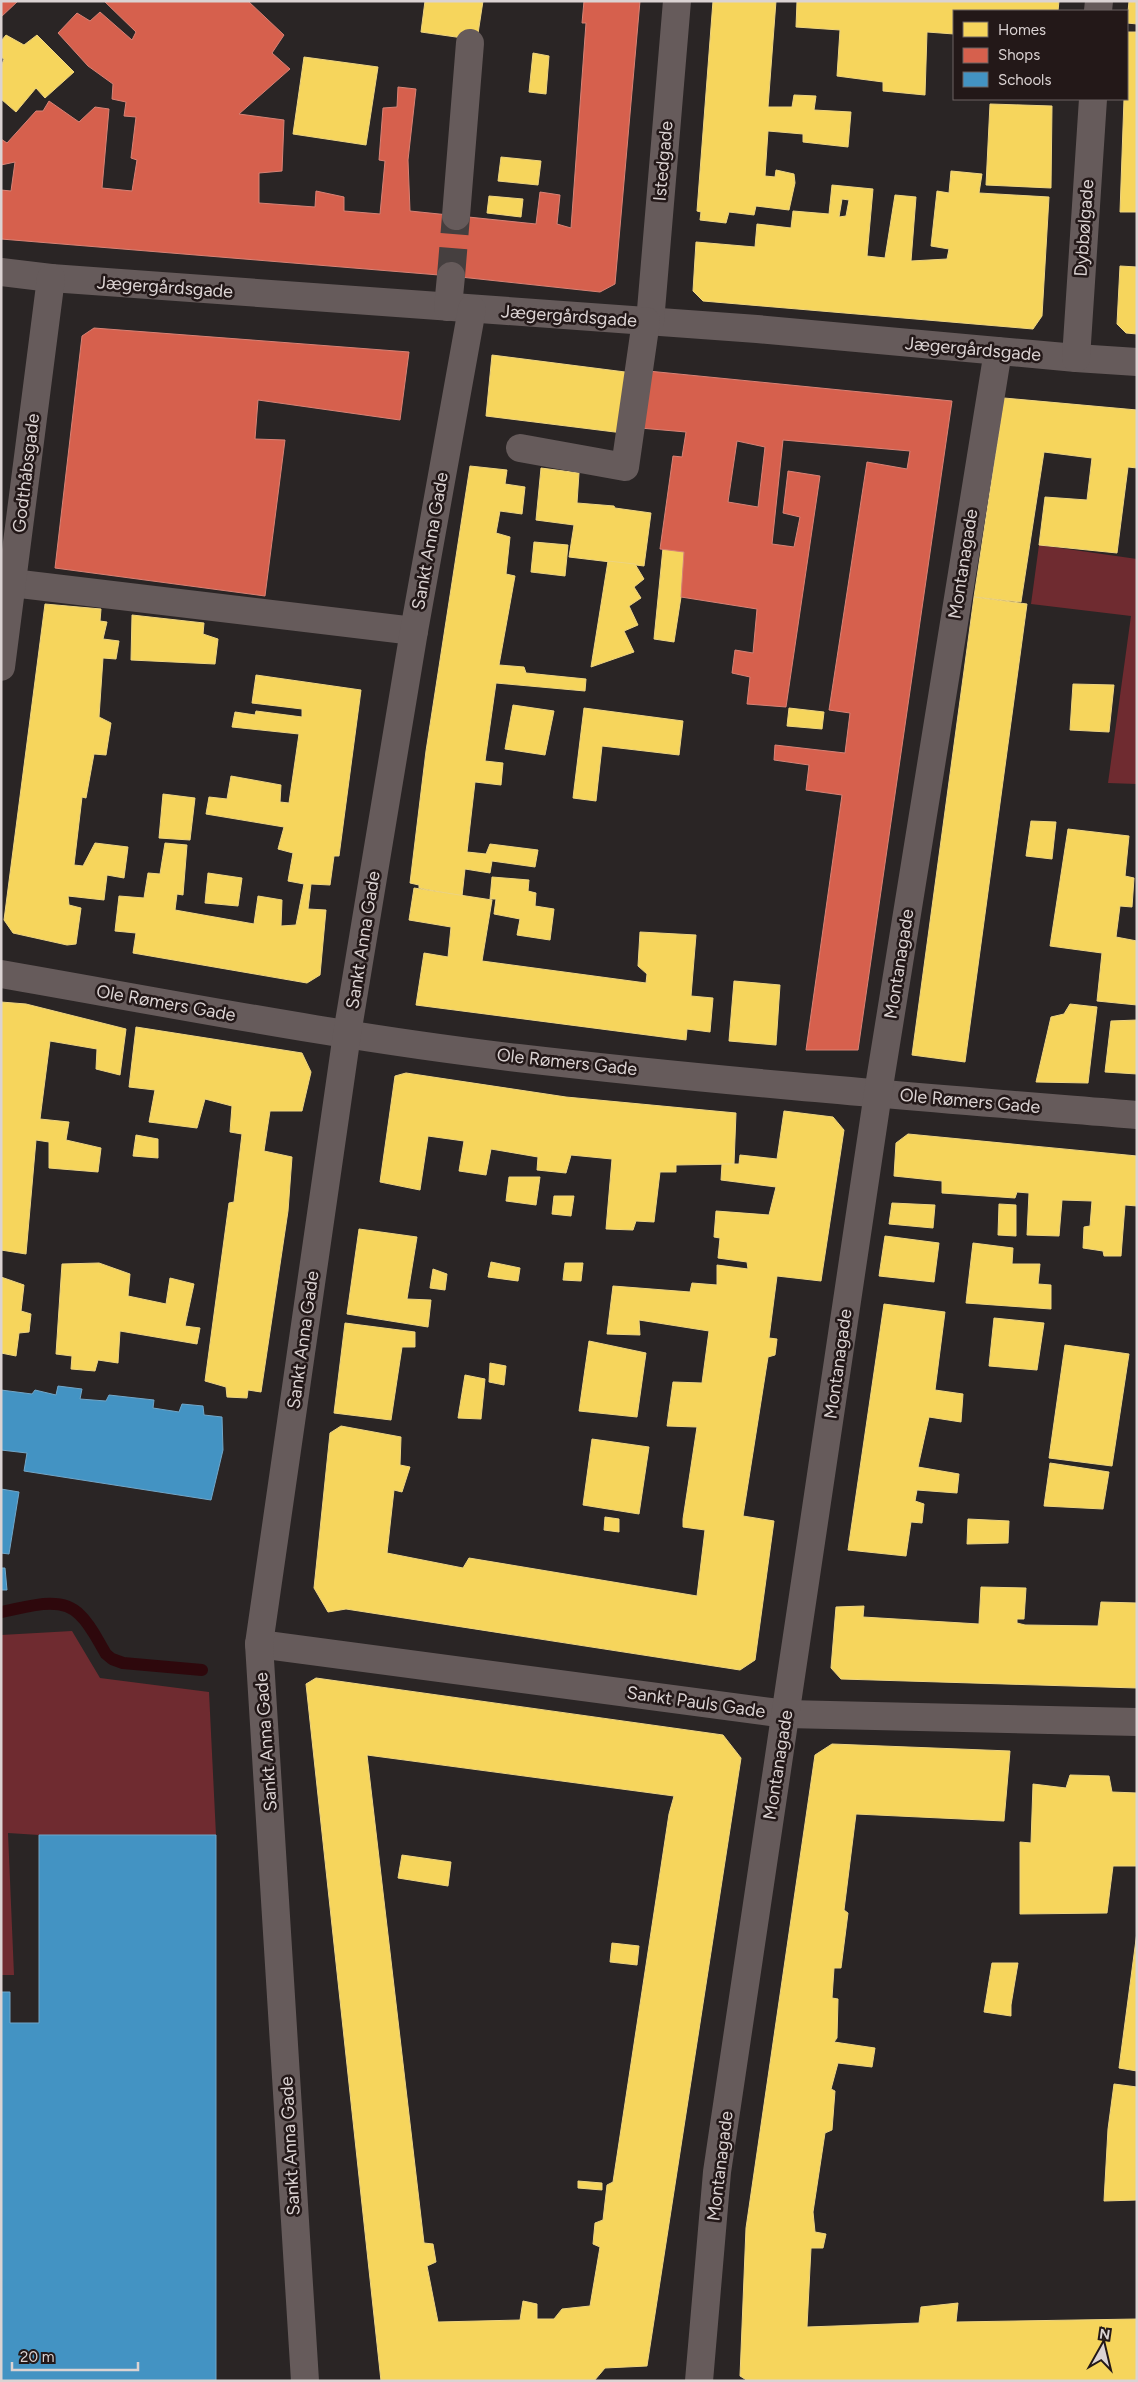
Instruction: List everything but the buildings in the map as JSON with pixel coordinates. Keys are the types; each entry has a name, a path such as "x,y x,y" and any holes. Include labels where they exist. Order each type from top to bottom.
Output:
{"street":[{"name":"Istedgade","path":"520,448 625,467 648,321 677,1"},
{"path":"456,216 470,43"},
{"name":"Dybbølgade","path":"1076,358 1093,100"},
{"name":"Jægergårdsgade","path":"1,272 51,278 757,329 1137,362"},
{"name":"Sankt Anna Gade","path":"305,2381 259,1644 347,1034 414,631 460,308 451,276"},
{"name":"Godthåbsgade","path":"1,667 51,278"},
{"name":"Montanagade","path":"699,2381 717,2172 878,1093 998,351"},
{"path":"12,583 414,631"},
{"name":"Ole Rømers Gade","path":"1,974 347,1034 518,1058 878,1093 1137,1115"},
{"name":"Sankt Pauls Gade","path":"259,1644 786,1714 1137,1722"}],"shaded area":[{"path":"1039,545 1137,559 1137,784 1108,783 1131,616 1031,604"},
{"path":"72,1631 100,1678 209,1692 216,1835 39,1835 8,1833 14,1975 1,1975 1,1635"}],"waterway":[{"path":"1,1612 42,1604 63,1605 72,1609 84,1619 106,1654 112,1659 123,1663 202,1670"}],"tunnel":[{"path":"451,276 456,216"}]}
